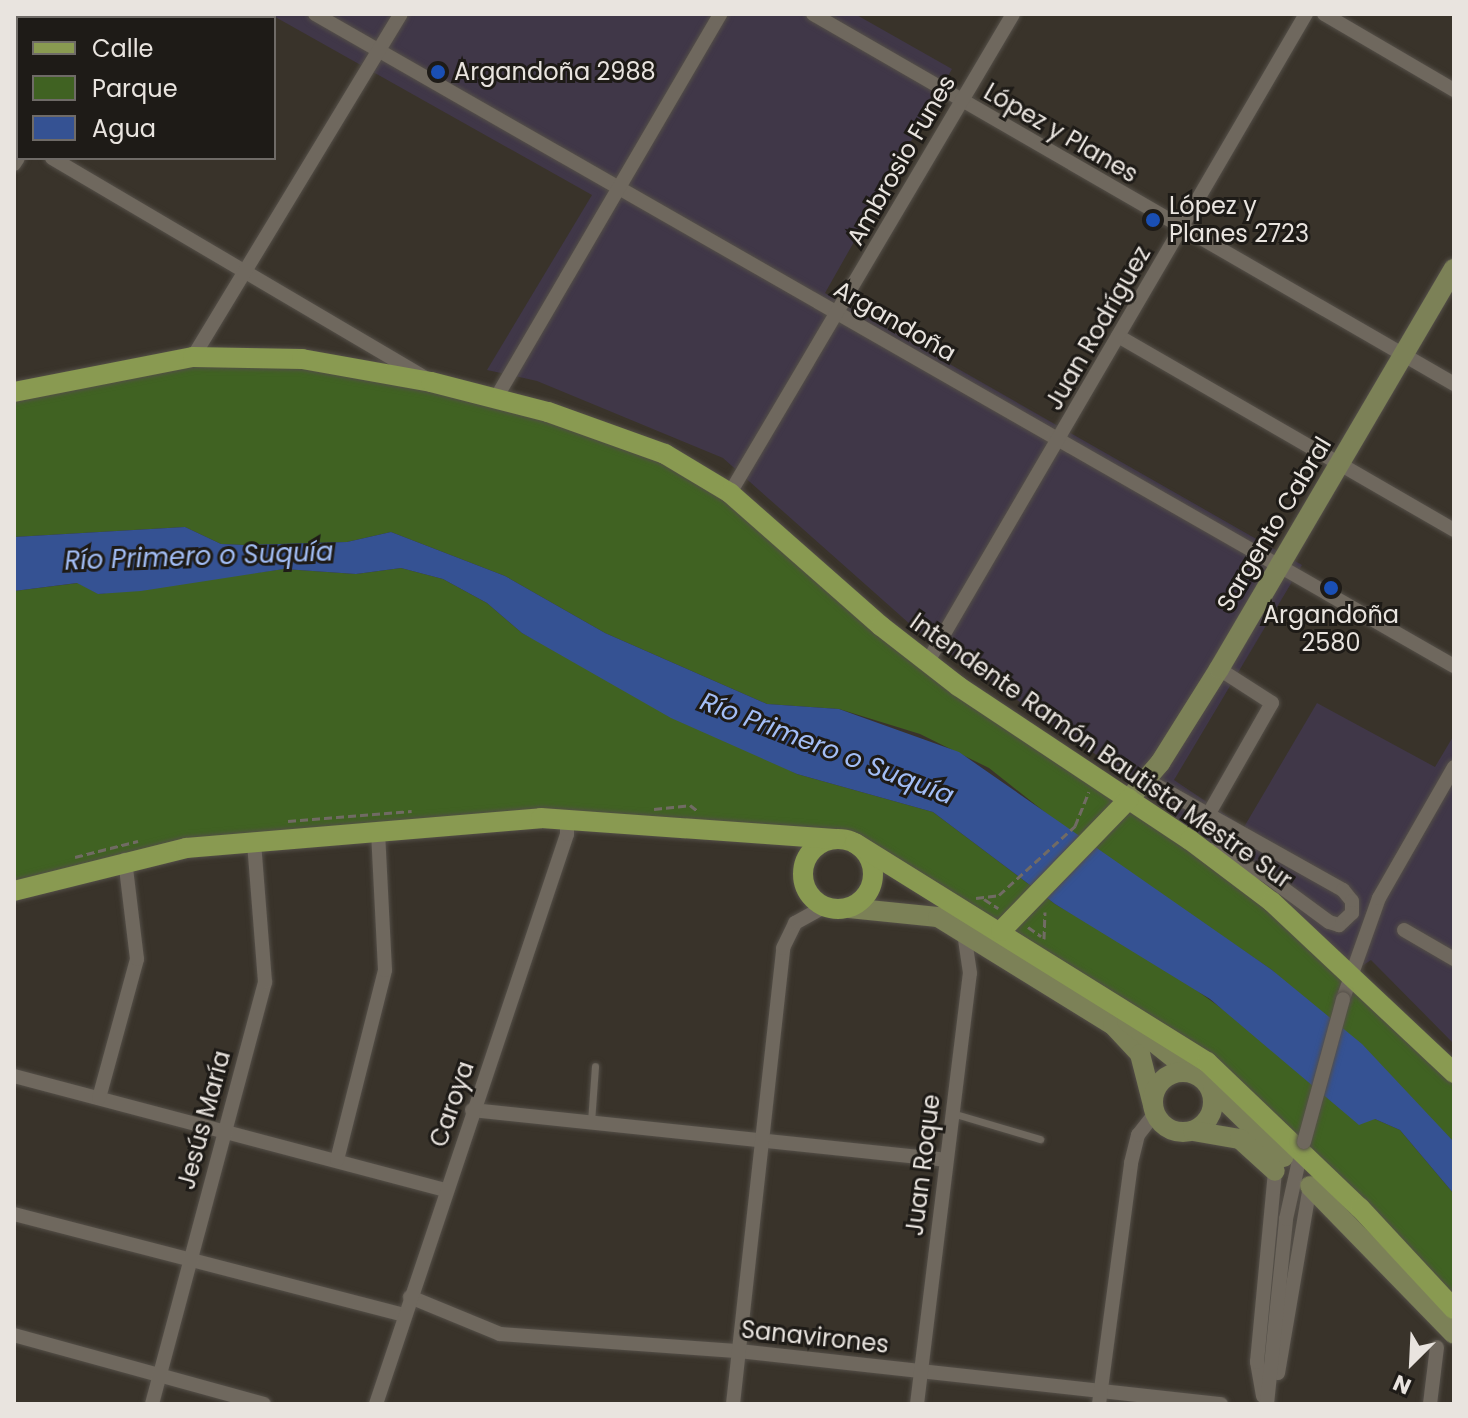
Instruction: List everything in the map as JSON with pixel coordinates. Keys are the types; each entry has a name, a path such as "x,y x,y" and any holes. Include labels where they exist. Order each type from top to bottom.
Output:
{"main road":[{"name":"Intendente Ramón Bautista Mestre Sur","path":"14,392 193,357 302,359 431,382 496,398 634,440 730,493 927,663 1190,840 1272,902 1454,1073"},
{"path":"1001,931 1129,799"},
{"path":"14,891 125,860 186,848 567,817 845,841 1001,931 1207,1062 1291,1155 1454,1309"},
{"path":"845,841 870,859 872,883 868,894 849,908 824,907 807,891 803,868 814,848 845,841"}],"street":[{"name":"Argandoña","path":"315,14 1454,666"},
{"path":"193,357 401,14"},
{"path":"496,398 720,14"},
{"name":"López y Planes","path":"813,14 1454,384"},
{"name":"Ambrosio Funes","path":"730,493 1013,14"},
{"name":"Juan Rodríguez","path":"927,663 1306,14"},
{"path":"1324,14 1454,90"},
{"path":"55,160 431,382"},
{"name":"Sargento Cabral","path":"1129,799 1147,780 1219,669 1454,269"},
{"path":"1118,336 1454,530"},
{"path":"1208,815 1272,703 1219,669"},
{"path":"1267,1404 1257,1362 1291,1155 1350,974 1379,898 1454,767"},
{"path":"1147,780 1343,890 1352,901 1349,918 1339,925 1329,922 1250,866 1190,840"},
{"name":"Caroya","path":"376,1404 567,834 567,817"},
{"path":"337,1160 385,970 378,830"},
{"name":"Jesús María","path":"152,1404 267,968 254,843"},
{"path":"99,1098 137,959 125,860"},
{"path":"733,1404 786,937 803,916 824,907"},
{"path":"849,908 928,914 964,933 1122,1032 1140,1054 1154,1109 1175,1131 1240,1139 1291,1155"},
{"path":"1404,930 1454,959"},
{"name":"Juan Roque","path":"917,1404 970,973 964,933"},
{"path":"1068,973 1291,1155"},
{"path":"1100,1397 1131,1163 1138,1135 1154,1109 1163,1079 1190,1071"},
{"path":"14,1076 446,1190"},
{"path":"1193,1131 1213,1110 1213,1089"},
{"path":"472,1110 945,1160"},
{"path":"1267,1404 1291,1155"},
{"path":"1267,1404 1310,1186"},
{"path":"1310,1186 1446,1340 1430,1404"},
{"path":"14,1214 405,1315"},
{"name":"Sanavirones","path":"410,1297 500,1334 739,1351 921,1371 1100,1397 1221,1404"},
{"path":"14,1335 264,1404"}],"lane":[{"path":"591,1124 595,1066"},
{"path":"952,1113 1040,1139"}],"path":[{"path":"1006,890 1075,826 1088,802 1088,788"}],"shaded area":[{"path":"270,14 855,14 952,69 825,293 1302,565 1174,780 1244,827 1317,703 1435,767 1454,735 1454,1044 1371,960 1350,974 1137,783 920,633 723,458 537,381 487,370 592,195"}],"green space":[{"path":"193,357 431,382 694,470 881,626 1190,840 1454,1073 1454,1142 1272,970 1080,840 989,768 920,734 839,709 767,704 605,633 505,576 391,532 347,542 245,545 221,544 185,527 14,537 14,392"},
{"path":"401,568 443,579 487,603 522,633 797,774 933,812 1055,904 1167,969 1375,1119 1400,1130 1454,1194 1454,1309 1207,1062 863,850 835,839 567,817 254,843 14,891 14,591 78,583 99,594 284,569 356,574"}],"water":[{"name":"Río Primero o Suquía","path":"185,527 221,544 245,545 347,542 391,532 505,576 605,633 767,704 839,709 959,752 1272,970 1362,1044 1454,1142 1454,1194 1400,1130 1375,1119 1359,1125 1210,999 1055,904 933,812 797,774 671,718 522,633 487,603 443,579 401,568 356,574 284,569 141,591 98,594 77,583 14,591 14,537"}],"place":[{"name":"Argandoña 2988","path":"438,72"},
{"name":"López y Planes 2723","path":"1153,220"},
{"name":"Argandoña 2580","path":"1331,588"}]}
